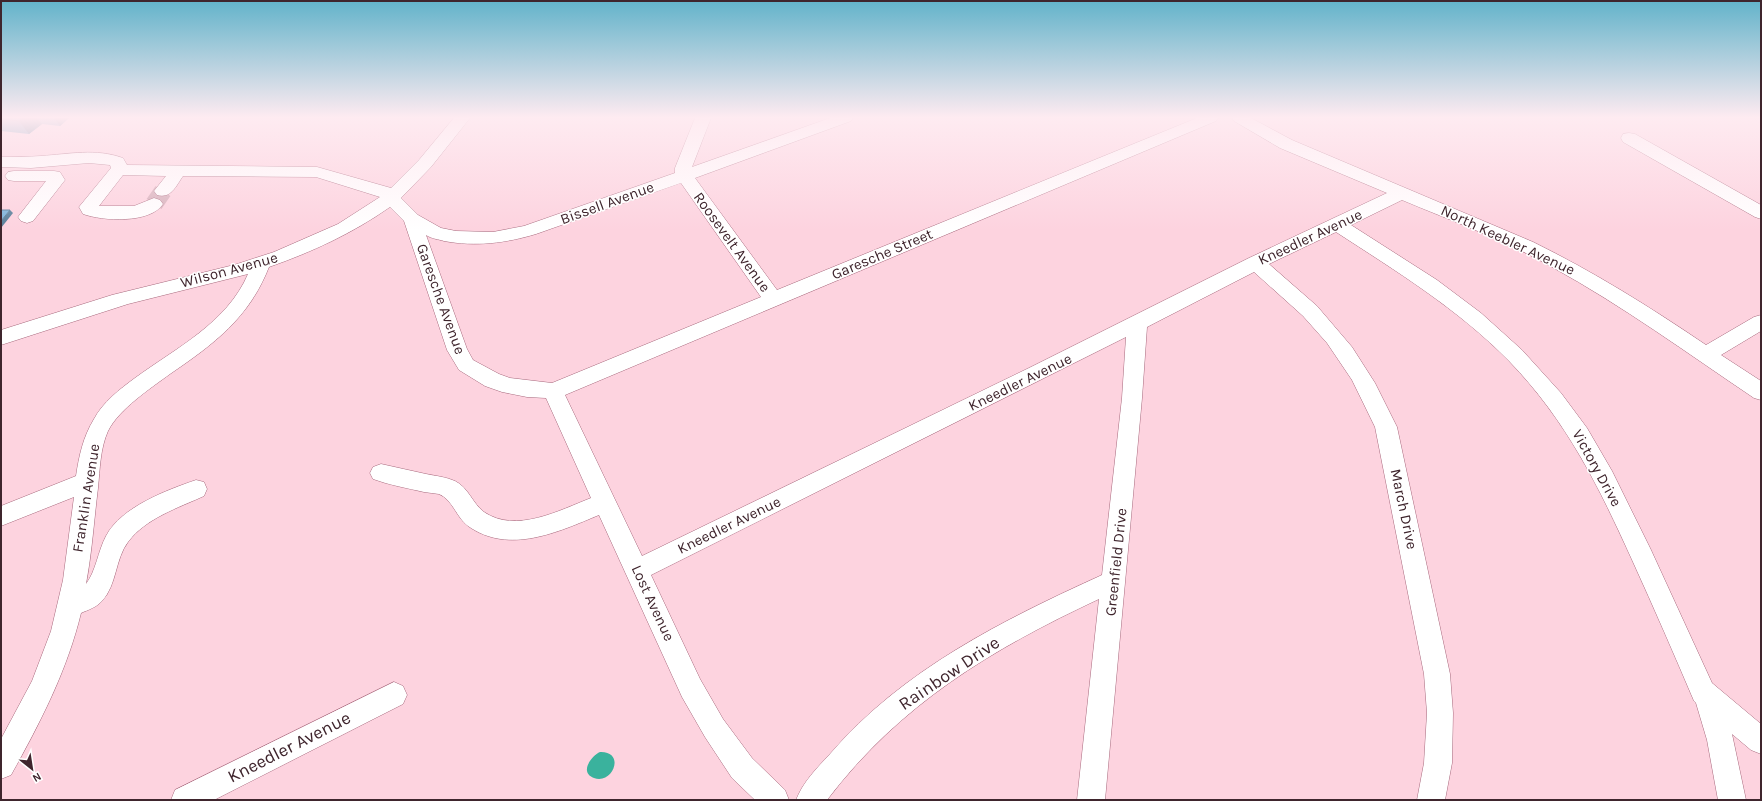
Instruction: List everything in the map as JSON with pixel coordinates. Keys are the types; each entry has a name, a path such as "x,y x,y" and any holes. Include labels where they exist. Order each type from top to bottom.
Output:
{"street":[{"path":"47,155 69,158 112,159 117,162 120,168 124,170 250,170 318,172 392,196"},
{"name":"Wilson Avenue","path":"1,338 128,297 235,272 262,264 320,240 368,214 392,196 416,174 431,155"},
{"name":"Roosevelt Avenue","path":"688,155 683,168 684,175 774,300"},
{"name":"Bissell Avenue","path":"412,219 436,233 456,237 493,238 512,235 530,230 739,155"},
{"name":"Garesche Street","path":"553,391 1120,155"},
{"name":"North Keebler Avenue","path":"1313,155 1527,246 1561,262 1611,292 1761,392"},
{"path":"1660,155 1761,213"},
{"path":"1,162 35,162 69,158"},
{"path":"120,168 88,207 89,210 138,212 150,209 179,170"},
{"path":"1,176 54,176 56,180 27,217"},
{"name":"Kneedler Avenue","path":"638,570 1137,324 1256,263 1402,193"},
{"name":"Garesche Avenue","path":"392,196 412,219 457,350 466,365 492,380 509,386 553,391"},
{"name":"Victory Drive","path":"1338,225 1429,284 1463,309 1515,355 1541,383 1587,446 1650,573 1704,692 1707,694 1727,769 1732,800"},
{"name":"March Drive","path":"1256,263 1318,319 1337,342 1369,390 1386,427 1437,674 1440,713 1438,763 1431,800"},
{"name":"Franklin Avenue","path":"1,765 24,727 46,680 60,644 70,606 93,441 102,424 115,407 132,392 214,334 235,313 248,296 257,279 262,264"},
{"path":"1705,355 1761,322"},
{"name":"Greenfield Drive","path":"1091,800 1132,398 1137,324"},
{"name":"Lost Avenue","path":"553,391 638,570 691,688 714,728 742,768 775,800"},
{"path":"381,473 449,488 459,496 467,510 476,519 490,527 504,531 520,531 538,528 605,502"},
{"path":"1,516 87,482"},
{"path":"70,606 92,594 98,587 110,551 124,529 145,514 196,489"},
{"name":"Rainbow Drive","path":"810,800 825,780 863,737 903,701 932,680 1006,634 1114,581"},
{"path":"1707,694 1761,741"},
{"name":"Kneedler Avenue","path":"185,800 394,695"}],"shaded area":[{"path":"600,752 608,753 613,757 615,762 611,773 607,777 601,779 590,776 587,772 590,761"}],"building":[{"path":"1,210 10,210 1,221"}],"tunnel":[{"path":"154,204 163,191"}]}
